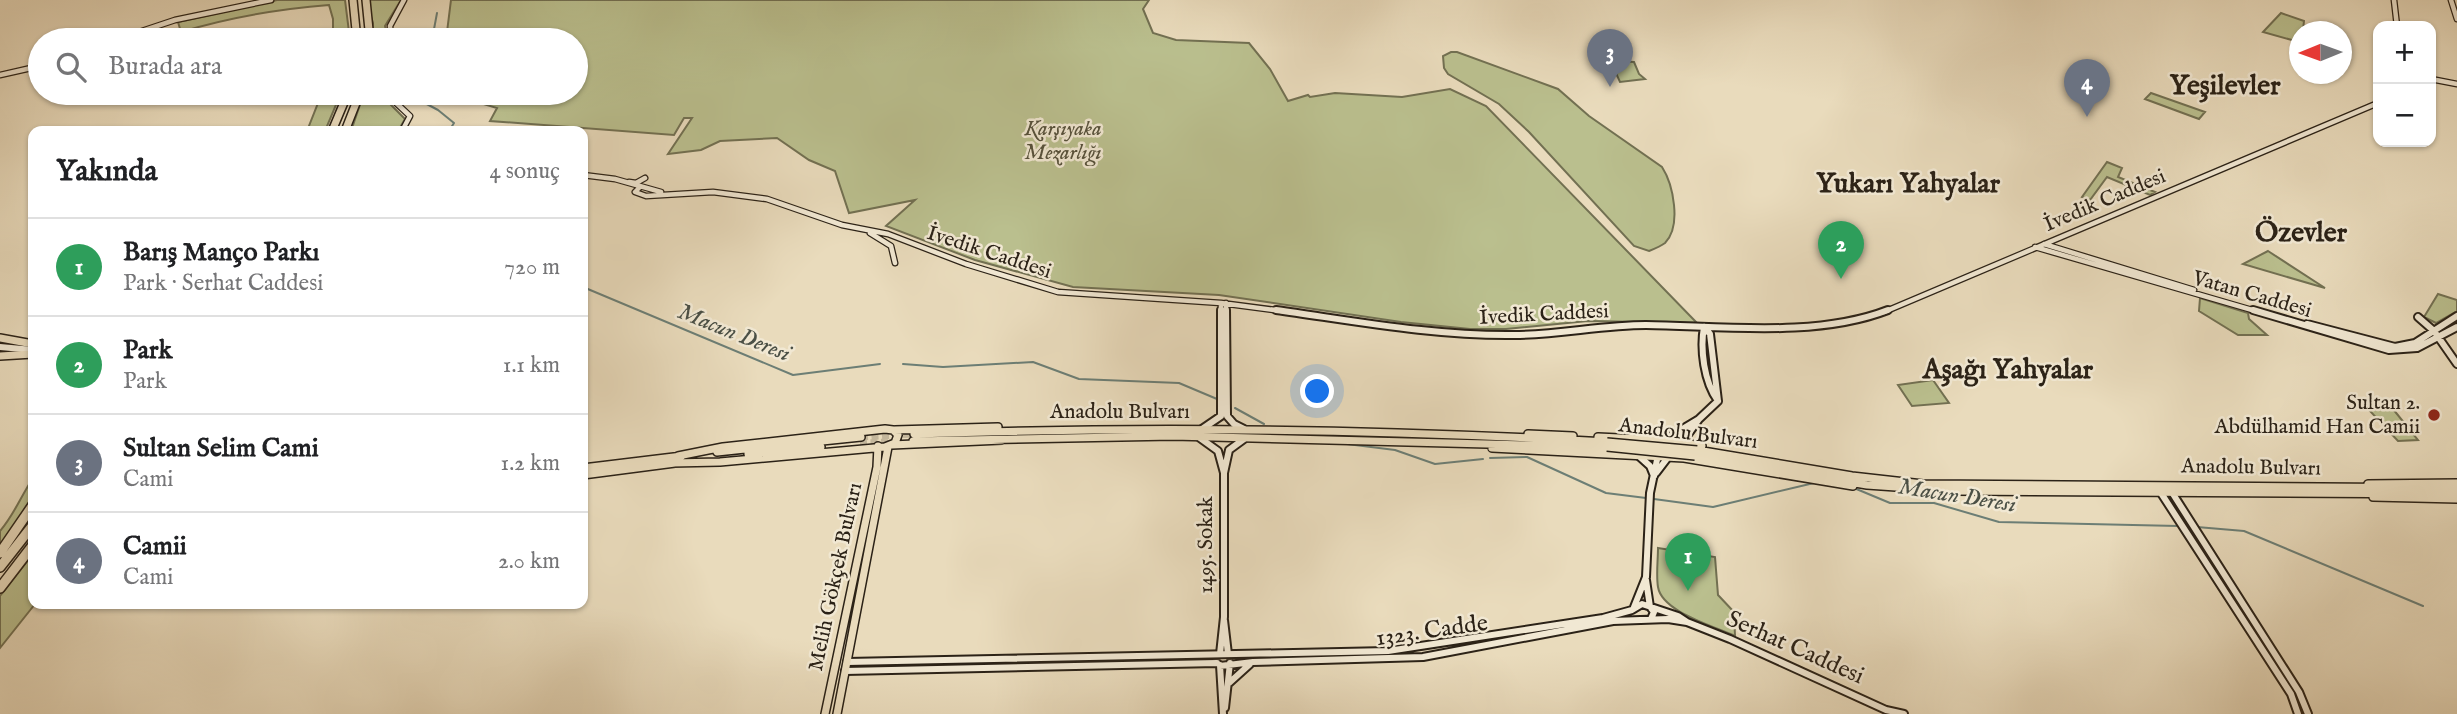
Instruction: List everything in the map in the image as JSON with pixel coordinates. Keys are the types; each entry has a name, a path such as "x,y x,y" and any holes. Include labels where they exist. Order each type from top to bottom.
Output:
{"highway":[{"path":"353,0 356,28"},
{"path":"366,0 370,28"},
{"path":"335,126 344,105"},
{"path":"348,126 356,105"},
{"path":"0,554 28,512"},
{"path":"0,567 28,531"},
{"path":"0,587 28,551"},
{"path":"0,594 28,559"}],"main road":[{"path":"140,28 160,21 258,0"},
{"path":"151,28 175,20 271,0"},
{"path":"390,28 404,0"},
{"path":"2394,0 2396,21"},
{"path":"2451,0 2457,19"},
{"path":"0,74 28,68"},
{"path":"2436,80 2457,84"},
{"path":"399,105 408,111 410,116 405,126"},
{"name":"İvedik Caddesi","path":"606,178 652,194 713,192 749,195 777,202 851,227 888,234 966,264 1058,292 1224,303 1394,327 1482,336 1641,326 1803,327 1862,318 1949,286 2035,247 2373,105"},
{"name":"İvedik Caddesi","path":"588,176 615,179 637,190"},
{"path":"615,179 636,183 645,178"},
{"path":"851,227 873,234 891,246 895,263"},
{"path":"2053,240 2058,249"},
{"name":"Vatan Caddesi","path":"2044,244 2386,346 2410,345 2457,316"},
{"name":"Vatan Caddesi","path":"2035,247 2377,348 2407,351 2438,341 2457,327"},
{"path":"1198,433 1221,416 1224,402 1224,303"},
{"path":"2441,326 2424,321 2457,364"},
{"path":"1654,476 1699,419 1718,401 1712,396 1710,334 1704,327"},
{"path":"0,342 28,344"},
{"path":"0,342 28,350"},
{"path":"0,356 28,353"},
{"path":"1224,402 1227,416 1247,434"},
{"path":"1650,607 1646,577 1650,493 1662,440 1699,419"},
{"path":"588,474 672,463 706,463 861,440 880,431 895,430 911,438"},
{"name":"Melih Gökçek Bulvarı","path":"837,714 890,446 898,438 895,430"},
{"name":"Anadolu Bulvarı","path":"911,438 1039,430 1481,435 1696,453 1887,480 1965,485 2457,488"},
{"name":"Melih Gökçek Bulvarı","path":"825,714 877,467 878,446 874,439 880,431"},
{"name":"Anadolu Bulvarı","path":"911,438 991,442 1023,436 1198,433"},
{"name":"1495. Sokak","path":"1198,433 1215,447 1224,473 1224,617 1219,660 1224,714"},
{"name":"Anadolu Bulvarı","path":"1247,434 1448,442 1607,444"},
{"name":"1495. Sokak","path":"1224,473 1227,454 1247,434"},
{"path":"1481,435 1547,434 1662,440 1887,480"},
{"path":"588,467 678,456 861,440 878,446 890,446 911,438"},
{"path":"1448,442 1486,447 1668,457 1864,488 1897,488"},
{"name":"Anadolu Bulvarı","path":"1696,453 1897,488 1953,491 2092,490 2173,494 2351,494 2385,499 2457,497"},
{"path":"1634,454 1646,461 1654,476"},
{"path":"2345,487 2387,482 2457,483"},
{"path":"2161,493 2291,694 2298,714"},
{"path":"2173,494 2299,692 2308,714"},
{"path":"1646,577 1633,612 1638,618 1645,621 1651,619 1687,622"},
{"path":"846,667 864,662 1205,664 1229,658 1389,655 1603,618 1625,613 1642,604 1654,612 1651,619"},
{"name":"Serhat Caddesi","path":"1650,607 1678,616 1888,712 1904,714"},
{"name":"1495. Sokak","path":"1224,617 1229,658 1224,714"},
{"name":"1323. Cadde","path":"1229,658 1253,662 1389,655 1423,657 1638,618"},
{"path":"1421,648 1423,657"},
{"path":"850,649 864,662"},
{"path":"835,667 1079,662 1109,655 1219,660 1229,658"},
{"path":"1107,665 1111,661 1109,655"},
{"path":"1129,665 1130,655"},
{"path":"1227,686 1240,670 1253,662"},
{"path":"1205,664 1214,669 1220,677"}],"green space":[{"path":"277,0 345,0 348,28 333,28 329,5 255,14 196,28 180,28 178,22"},
{"path":"366,0 401,0 385,28 373,28"},
{"name":"Karşıyaka Mezarlığı","path":"451,0 1149,0 1143,9 1153,33 1176,40 1249,43 1270,69 1288,101 1308,95 1310,97 1335,93 1402,97 1450,89 1486,106 1697,323 1588,321 1506,329 1470,329 1401,322 1219,295 1073,287 975,260 886,226 915,200 849,213 835,171 809,160 777,138 720,141 701,150 668,154 692,118 684,118 674,135 588,128 588,126 490,121 497,108 487,105 588,105 588,28 448,28"},
{"path":"2281,13 2304,21 2289,21 2289,39 2263,32"},
{"path":"1451,52 1558,89 1589,116 1662,167 1674,205 1673,226 1665,243 1649,251 1634,246 1529,132 1499,104 1448,74 1444,68 1443,56"},
{"path":"1615,61 1634,62 1639,74 1645,79 1620,82 1615,71"},
{"path":"2151,93 2205,112 2199,119 2145,99"},
{"path":"317,105 336,105 327,126 309,126"},
{"path":"360,105 391,105 405,119 401,126 353,126"},
{"path":"2107,162 2122,168 2118,177 2155,192 2150,195 2107,177 2090,200 2082,197"},
{"path":"2268,251 2325,288 2243,264"},
{"path":"2438,294 2457,300 2457,311 2436,323 2424,317"},
{"path":"2200,298 2248,313 2249,319 2267,335 2238,335 2199,311"},
{"path":"1933,380 1949,403 1912,406 1898,385"},
{"path":"2393,409 2418,440 2398,441 2369,410"},
{"path":"28,486 28,508 0,550 0,531"},
{"path":"1658,548 1715,557 1718,595 1734,612 1735,636 1679,611 1662,596 1657,582"},
{"path":"28,560 28,609 31,609 0,648 0,596"}],"waterway":[{"name":"Macun Deresi","path":"434,28 437,13"},
{"name":"Macun Deresi","path":"429,105 454,123 452,126"},
{"name":"Macun Deresi","path":"588,289 793,375 880,364"},
{"name":"Macun Deresi","path":"903,364 943,367 1033,362 1079,379 1179,383 1217,399"},
{"name":"Macun Deresi","path":"1235,408 1264,424"},
{"name":"Macun Deresi","path":"1347,444 1395,450 1435,464 1483,459"},
{"name":"Macun Deresi","path":"1490,458 1527,457 1606,493 1646,498"},
{"name":"Macun Deresi","path":"1654,499 1713,507 1814,483"},
{"name":"Macun Deresi","path":"1854,488 1890,503 1934,503 1999,522 2178,526"},
{"name":"Macun Deresi","path":"2197,527 2244,531 2423,606"}],"tunnel":[{"path":"861,437 914,434"},
{"path":"860,443 893,442"}],"place":[{"name":"Sultan Selim Cami","path":"1610,87"},
{"name":"Camii","path":"2087,117"},
{"name":"Park","path":"1841,279"},
{"name":"Sultan 2. Abdülhamid Han Camii","path":"2434,415"},
{"name":"Barış Manço Parkı","path":"1688,591"}],"district":[{"name":"Yeşilevler","path":"2225,86"},
{"name":"Yukarı Yahyalar","path":"1908,184"},
{"name":"Özevler","path":"2301,233"},
{"name":"Aşağı Yahyalar","path":"2008,370"}]}
